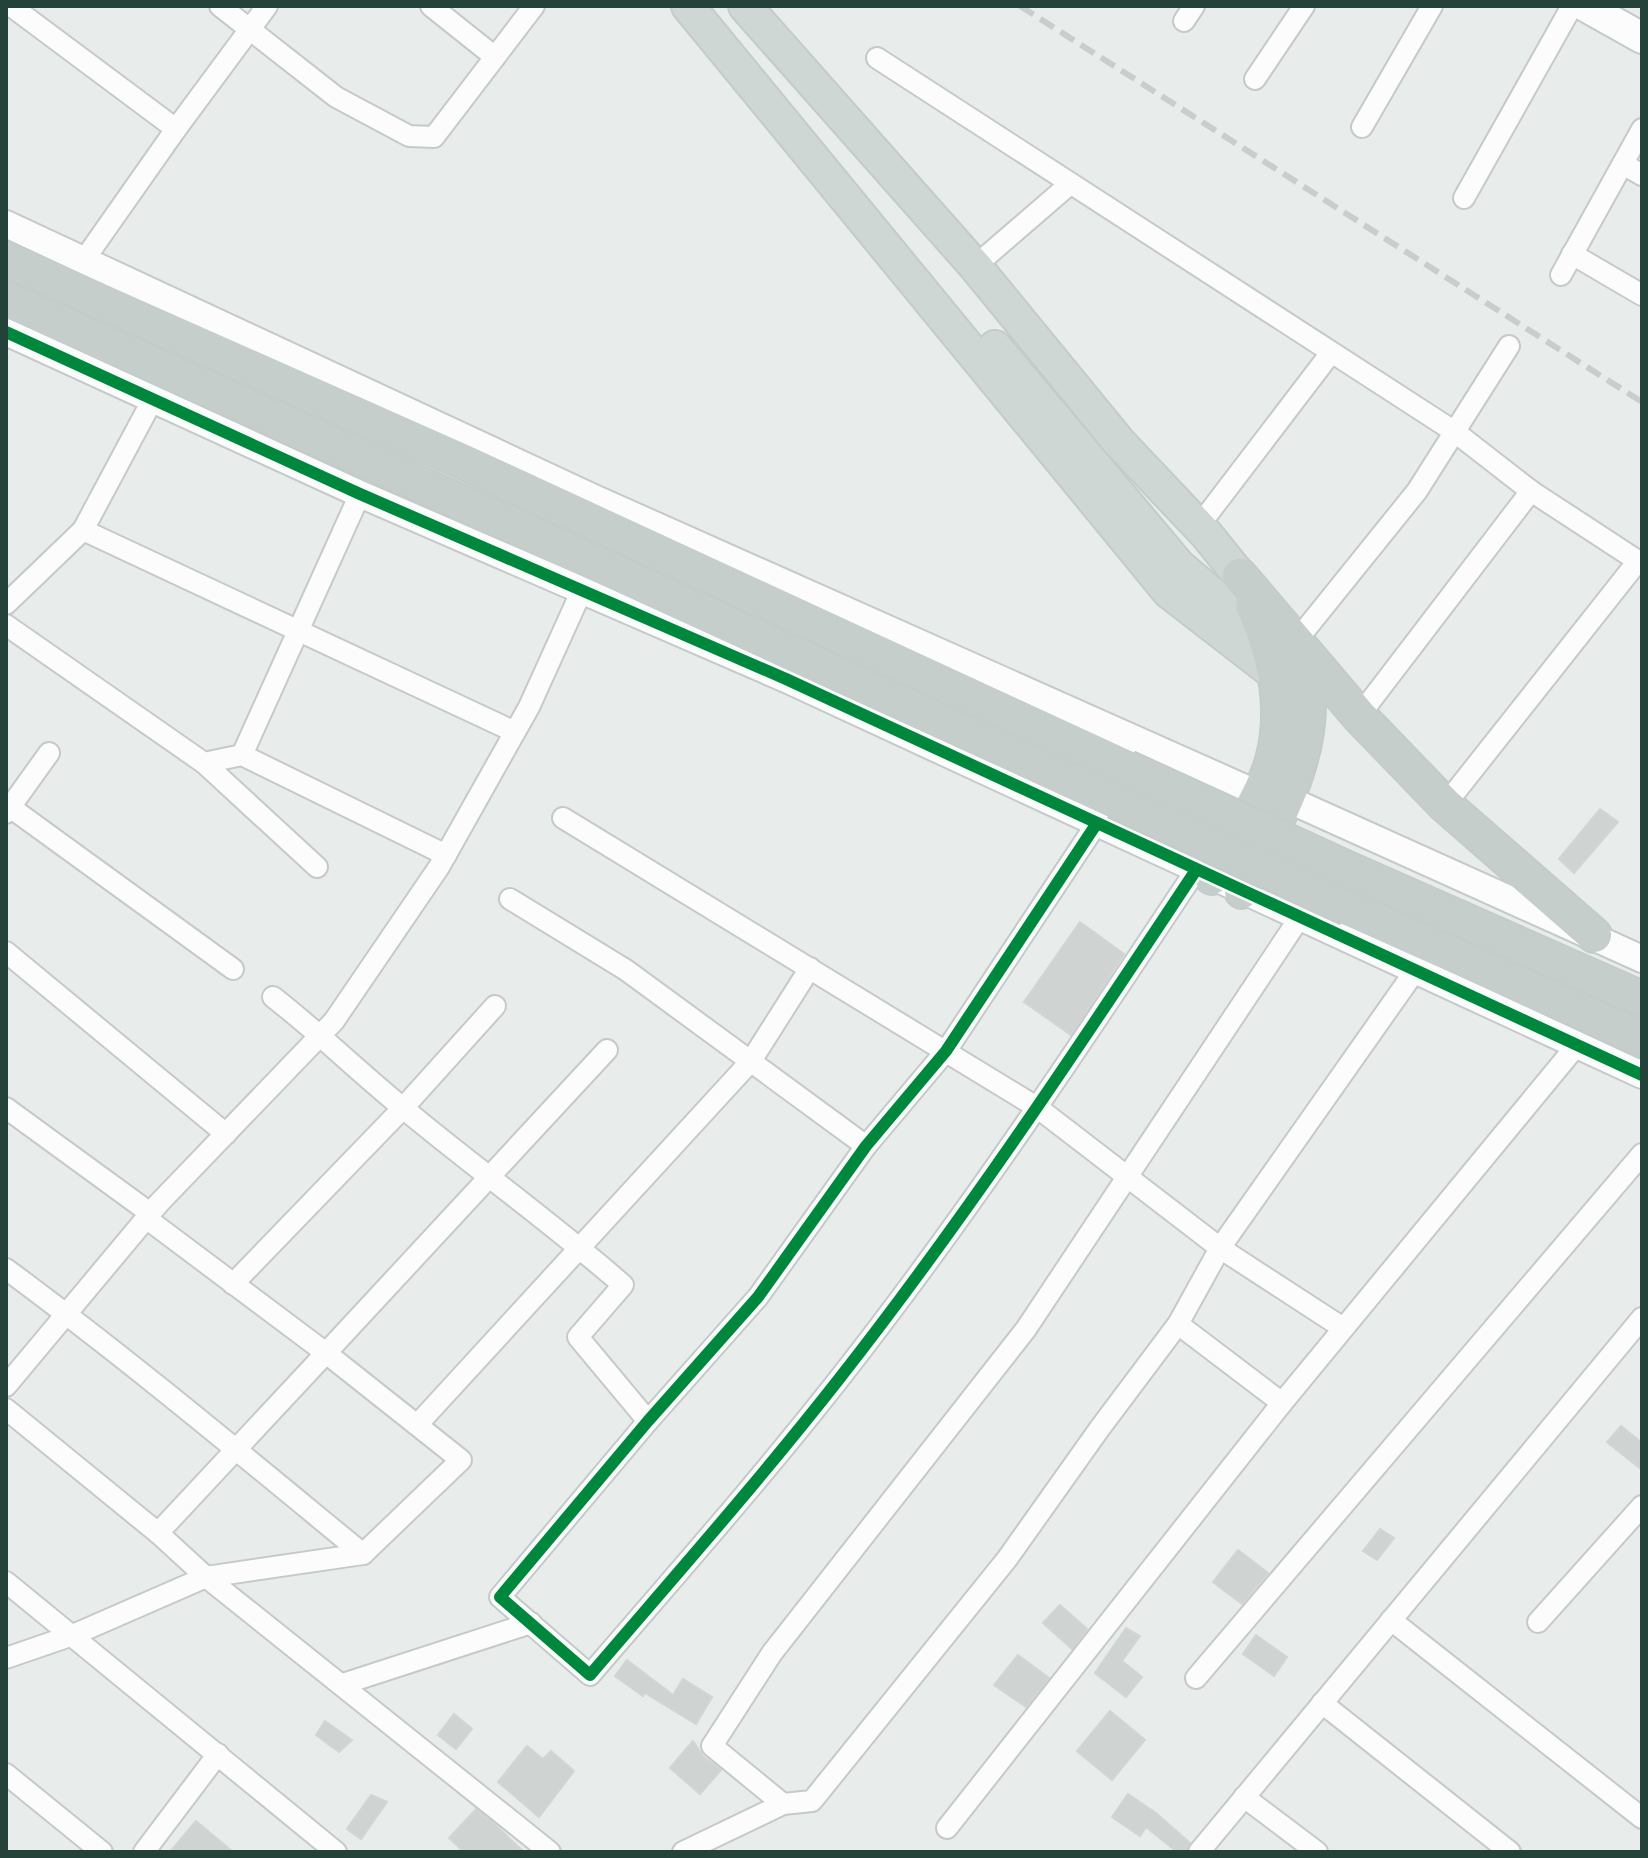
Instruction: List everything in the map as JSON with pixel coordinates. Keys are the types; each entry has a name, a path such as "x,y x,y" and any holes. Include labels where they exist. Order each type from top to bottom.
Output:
{"highway":[{"path":"6,259 464,462 1354,872 1642,999"},
{"path":"6,299 490,516 1106,812 1348,908 1642,1039"},
{"path":"1240,576 1280,652 1359,716 1445,805 1594,935"},
{"path":"1217,879 1272,796 1280,708 1280,652"}],"main road":[{"path":"688,6 1169,592 1280,652"},
{"path":"706,6 1179,566 1280,652"},
{"path":"745,6 975,266 1119,442 1240,576"},
{"path":"1585,6 1642,38"}],"street":[{"path":"11,6 176,129"},
{"path":"220,6 336,97 409,136 434,137 534,6"},
{"path":"84,260 267,6"},
{"path":"431,6 495,57"},
{"path":"1255,79 1304,6"},
{"path":"1362,127 1432,6"},
{"path":"1464,198 1572,6"},
{"path":"877,58 1330,354 1455,432 1531,491 1638,561 1445,805"},
{"path":"1561,275 1642,129"},
{"path":"1623,164 1642,175"},
{"path":"975,266 1070,184"},
{"path":"6,224 596,499 1594,935 1642,959"},
{"path":"1572,254 1642,295"},
{"path":"6,332 360,494 786,679 1106,812 1217,879 1642,1075"},
{"path":"1280,652 1417,491 1509,346"},
{"path":"1198,527 1330,354"},
{"path":"6,604 83,530 153,399"},
{"path":"1359,716 1531,491"},
{"path":"242,755 360,494"},
{"path":"83,530 515,732"},
{"path":"6,1386 148,1216 334,1021 446,855 515,732 582,590"},
{"path":"6,625 204,763 317,867"},
{"path":"49,753 8,810 233,969"},
{"path":"204,763 242,755 446,855"},
{"path":"1106,812 946,1051 866,1146 758,1297 648,1421 500,1597 590,1675 730,1513 840,1378 1038,1108 1217,879"},
{"path":"563,818 1038,1108 1220,1248 1343,1328"},
{"path":"510,899 626,970 866,1146"},
{"path":"783,1804 712,1746 772,1653 1026,1329 1300,917"},
{"path":"6,952 226,1134"},
{"path":"417,1425 751,1061 810,968"},
{"path":"683,1852 783,1804 812,1801 1007,1559 1178,1324 1220,1248 1415,971"},
{"path":"273,997 403,1108 623,1285 578,1337 648,1421"},
{"path":"233,1284 403,1108 495,1006"},
{"path":"947,1828 1282,1403 1577,1045"},
{"path":"158,1533 607,1050"},
{"path":"6,1108 461,1460 363,1554 206,1577 73,1635 6,1658"},
{"path":"1196,1678 1642,1154"},
{"path":"6,1269 237,1449 363,1554"},
{"path":"1199,1852 1642,1318"},
{"path":"1178,1324 1282,1403"},
{"path":"6,1409 158,1533 206,1577 550,1852"},
{"path":"1538,1622 1642,1506"},
{"path":"6,1582 336,1852"},
{"path":"1391,1620 1642,1818"},
{"path":"343,1684 531,1623"},
{"path":"1322,1703 1510,1852"},
{"path":"144,1852 218,1754"},
{"path":"6,1774 102,1852"},
{"path":"1244,1797 1317,1852"}],"building":[{"path":"1600,809 1618,822 1574,873 1559,859"},
{"path":"1080,922 1124,954 1071,1035 1024,1002"},
{"path":"1621,1426 1642,1443 1642,1470 1607,1442"},
{"path":"1380,1529 1394,1538 1377,1560 1363,1551"},
{"path":"1238,1550 1268,1573 1242,1604 1213,1582"},
{"path":"1060,1605 1087,1629 1072,1649 1043,1623"},
{"path":"1126,1628 1140,1636 1122,1661 1142,1677 1126,1697 1095,1673"},
{"path":"1256,1635 1287,1657 1274,1676 1243,1654"},
{"path":"1018,1655 1049,1678 1026,1707 994,1685"},
{"path":"627,1660 673,1695 683,1679 712,1697 696,1724 645,1693 643,1696 615,1676"},
{"path":"1110,1711 1145,1740 1112,1780 1077,1751"},
{"path":"454,1714 472,1729 456,1749 438,1735"},
{"path":"325,1721 352,1740 339,1752 316,1735"},
{"path":"693,1741 703,1756 721,1770 700,1794 670,1768"},
{"path":"527,1746 543,1759 551,1751 574,1771 539,1817 498,1782"},
{"path":"1128,1794 1156,1813 1190,1843 1186,1852 1177,1852 1146,1827 1140,1836 1112,1817"},
{"path":"371,1795 387,1802 361,1839 347,1829"},
{"path":"476,1809 524,1852 464,1852 449,1838"},
{"path":"196,1821 233,1852 170,1852"}],"railway":[{"path":"1020,6 1642,402"}],"cycle path":[{"path":"6,332 360,494 786,679 1642,1075"},
{"path":"1097,823 946,1051 866,1146 758,1297 648,1421 500,1597 590,1675 778,1454 933,1255 1023,1128 1196,870"}]}
